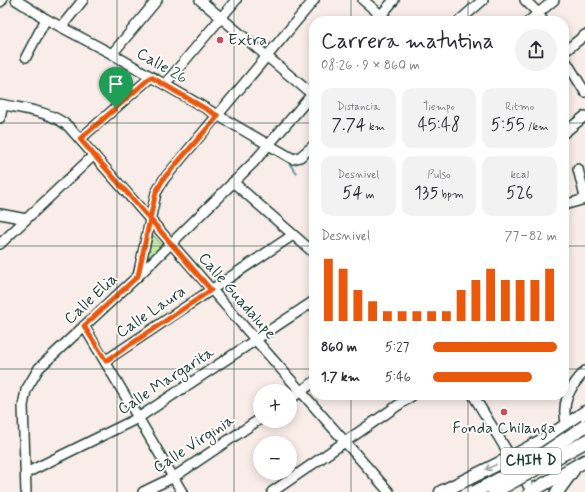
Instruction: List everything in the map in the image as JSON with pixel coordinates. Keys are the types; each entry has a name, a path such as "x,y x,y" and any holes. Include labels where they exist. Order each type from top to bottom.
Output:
{"main road":[{"path":"441,492 511,458 567,425 585,412"},
{"name":"CHIH D","path":"475,492 534,460 585,426"},
{"name":"CHIH D","path":"494,492 585,442"},
{"path":"531,491 580,464"},
{"path":"557,492 580,464"}],"street":[{"name":"Calle 26","path":"16,0 46,19 62,26 165,84 293,159 300,157 309,149"},
{"path":"62,26 83,0"},
{"path":"112,54 157,0"},
{"path":"200,0 266,57 309,91"},
{"path":"165,84 236,0"},
{"path":"138,276 156,192 164,178 218,116 314,0"},
{"path":"363,0 379,16"},
{"path":"384,16 394,0"},
{"path":"465,16 483,0"},
{"path":"525,0 540,16"},
{"path":"542,16 554,0"},
{"path":"26,57 46,19"},
{"path":"569,48 585,35"},
{"path":"569,66 585,92"},
{"path":"80,139 151,77"},
{"name":"Calle Elia","path":"26,492 24,406 26,390 38,368 138,276 233,182 270,145 309,99"},
{"path":"0,118 1,105"},
{"name":"Calle Guadalupe","path":"1,105 51,116 62,121 80,139 389,492"},
{"path":"569,129 585,116"},
{"path":"0,244 94,155"},
{"path":"569,203 585,198 578,169"},
{"path":"233,182 309,249"},
{"path":"0,214 26,219"},
{"name":"Calle Laura","path":"106,361 293,235"},
{"name":"Calle Margarita","path":"26,473 138,418 309,304"},
{"path":"84,326 182,492"},
{"path":"569,394 573,386 585,371"},
{"path":"297,394 309,386"},
{"path":"272,492 406,400"},
{"path":"476,400 531,491"},
{"path":"566,400 564,415 567,425"},
{"name":"Calle Virginia","path":"144,492 174,477 253,424"}],"green space":[{"path":"153,235 162,245 150,258 148,258 148,255"}],"waterway":[{"path":"287,160 296,173"}],"place":[{"name":"Extra","path":"220,40"},
{"name":"Fonda Chilanga","path":"504,412"}],"route":[{"path":"116,108 80,139 150,219 138,276 84,326 106,361 211,290 150,219 156,192 164,178 218,116 151,77 116,108"}]}
